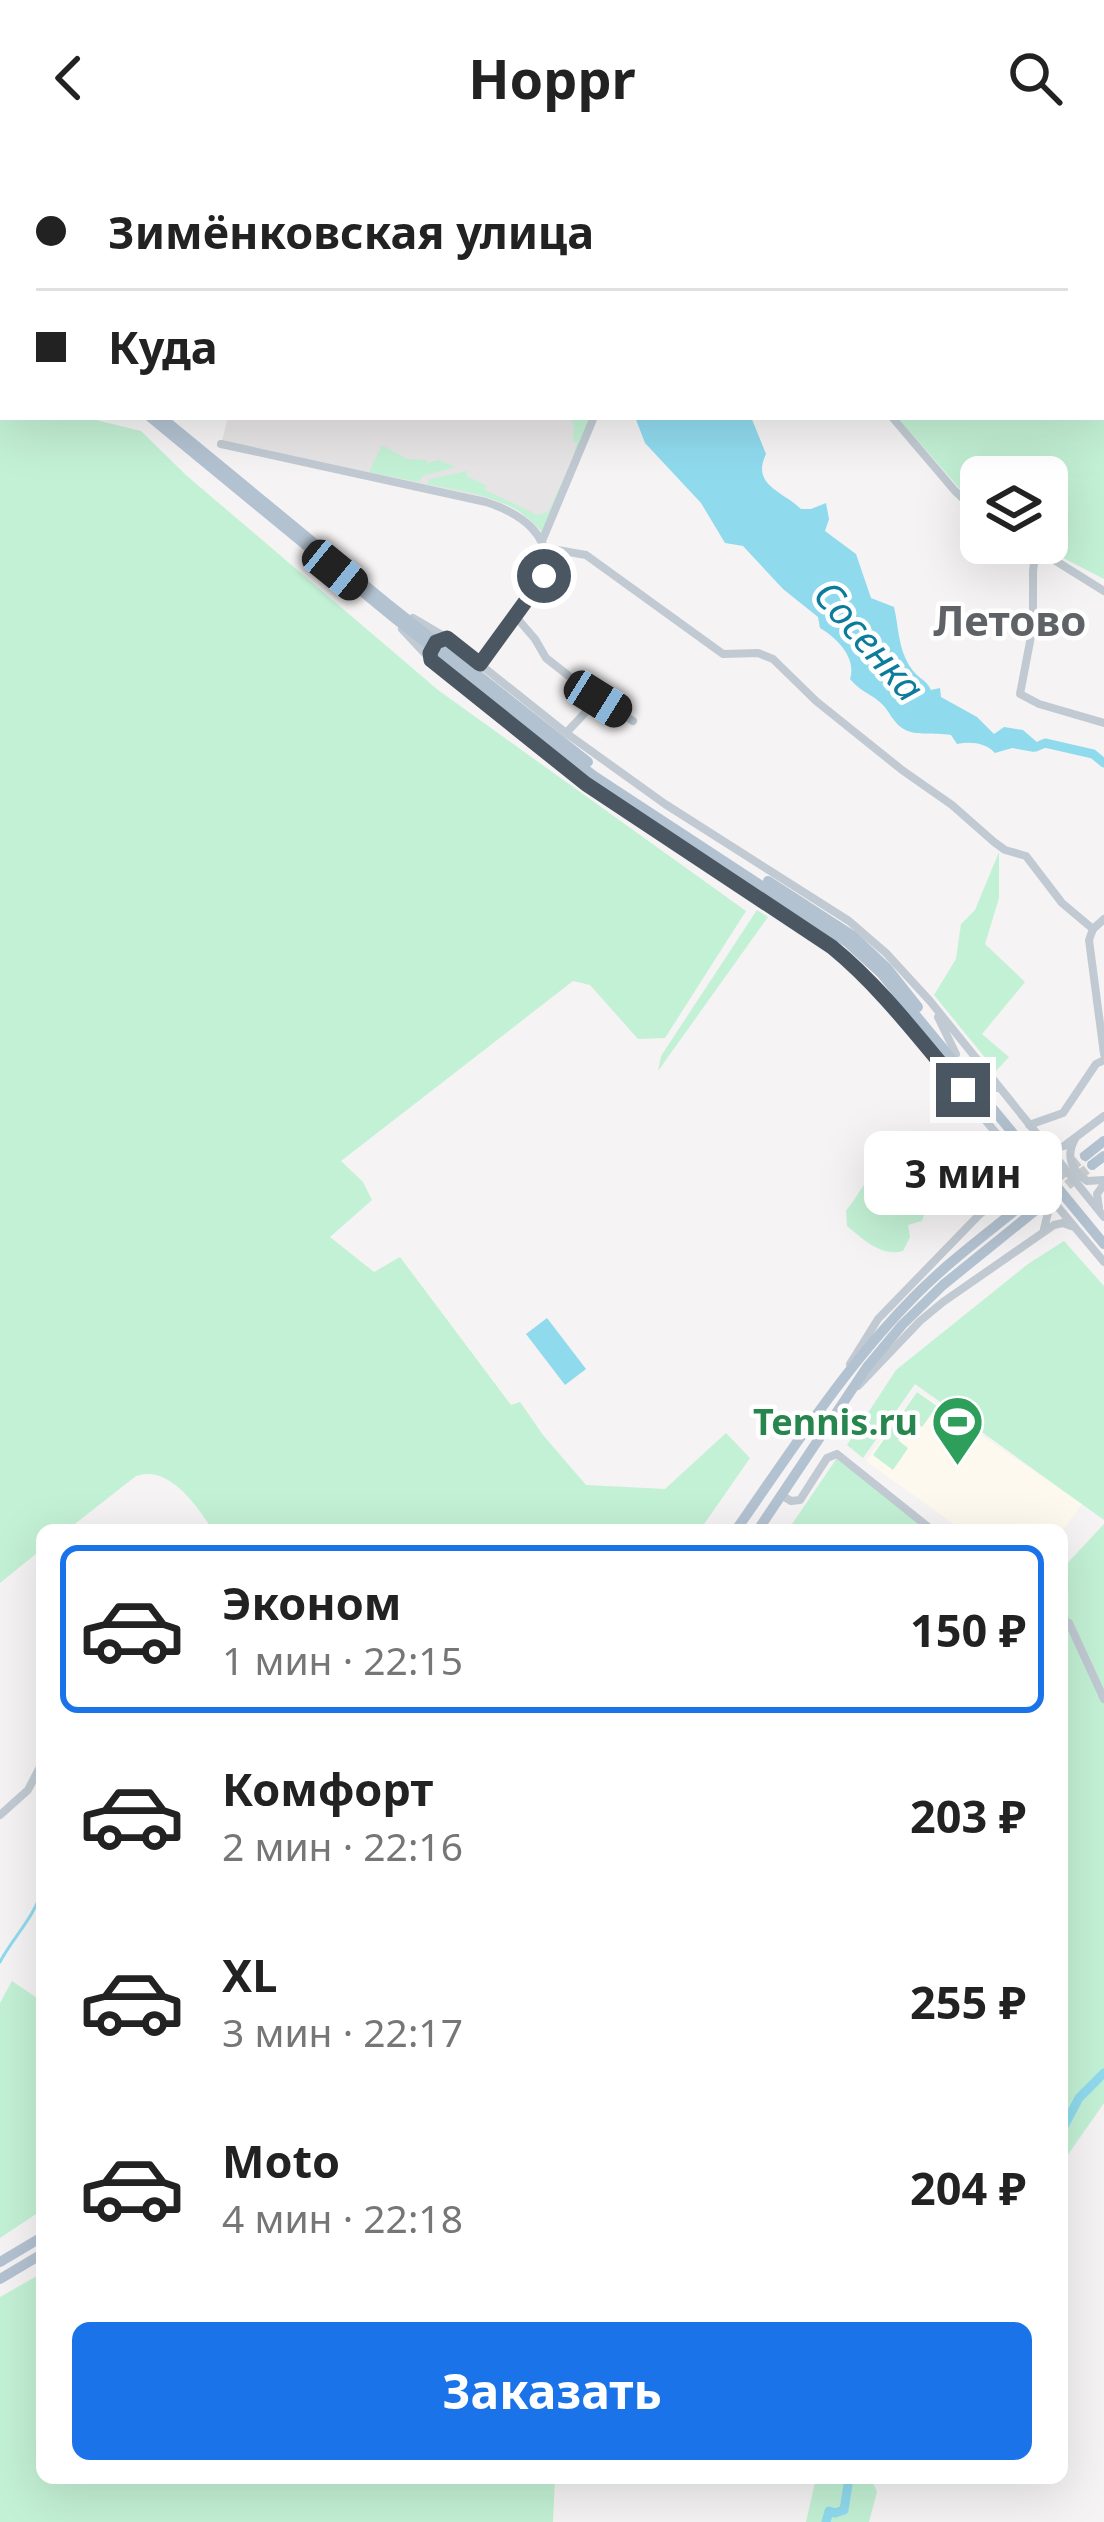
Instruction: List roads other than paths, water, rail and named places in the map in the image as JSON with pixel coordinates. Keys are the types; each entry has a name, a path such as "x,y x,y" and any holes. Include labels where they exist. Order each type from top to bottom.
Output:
{"main road":[{"path":"154,420 393,617 598,770 853,936 888,969 981,1089"},
{"path":"165,420 594,776 847,942 981,1089 1104,1240"},
{"path":"1104,1141 1088,1161 1104,1156"},
{"path":"741,1524 884,1345 1032,1204"},
{"path":"762,1524 840,1396"},
{"path":"0,2262 36,2241"},
{"path":"0,2279 36,2258"}],"street":[{"path":"544,544 593,420"},
{"path":"895,420 960,496"},
{"path":"221,444 486,502 525,520 544,544 548,563 544,576 480,664"},
{"path":"544,544 586,555 723,654 758,653 773,659 816,701 994,842 1026,856 1062,903 1093,929"},
{"path":"1032,564 1033,626 1020,694 1104,723"},
{"path":"1058,564 1104,591"},
{"path":"516,617 546,658 633,721"},
{"path":"436,647 480,664 566,733 849,922 895,961 1103,1216"},
{"path":"436,647 586,784 844,957 880,992 1104,1262"},
{"path":"566,733 598,699"},
{"path":"1029,1125 1063,1113 1104,1057 1089,940 1104,919"},
{"path":"930,1000 956,1054"},
{"path":"976,1106 981,1089 1000,1088"},
{"path":"1046,1144 1060,1147 1104,1116"},
{"path":"1075,1138 1070,1152 1073,1167 1088,1180 1104,1182 1097,1194 1103,1216"},
{"path":"840,1396 878,1319 1009,1191 1022,1176 1020,1161"},
{"path":"1009,1191 1029,1190 1040,1199 1048,1213 1040,1235"},
{"path":"840,1396 963,1286 1058,1224 1078,1231"},
{"path":"781,1495 800,1500 826,1458 836,1454 924,1524"},
{"path":"1068,1622 1104,1699"},
{"path":"0,1815 28,1790 36,1775"}],"water":[{"path":"636,420 752,420 766,454 765,480 801,509 826,503 825,531 856,554 871,598 894,607 901,646 913,671 931,690 940,688 941,697 977,717 994,734 1004,727 1023,730 1038,743 1034,752 1012,748 995,753 978,744 957,744 951,735 899,726 882,704 850,679 848,656 820,628 818,617 783,589 743,546 725,543 701,503 645,443"},
{"path":"547,1318 586,1369 565,1385 526,1334"}],"waterway":[{"name":"Сосенка","path":"1025,745 1045,743 1093,754 1104,763"},
{"path":"0,1962 36,1904"},
{"name":"Сосенка","path":"1068,2119 1079,2098 1104,2073"},
{"name":"Сосенка","path":"826,2522 829,2511 844,2510 848,2484"}],"tunnel":[{"path":"1035,1195 1085,1156"},
{"path":"1044,1204 1092,1165"}],"place":[{"name":"Tennis.ru","path":"957,1467"}],"district":[{"name":"Летово","path":"1010,619"}]}
